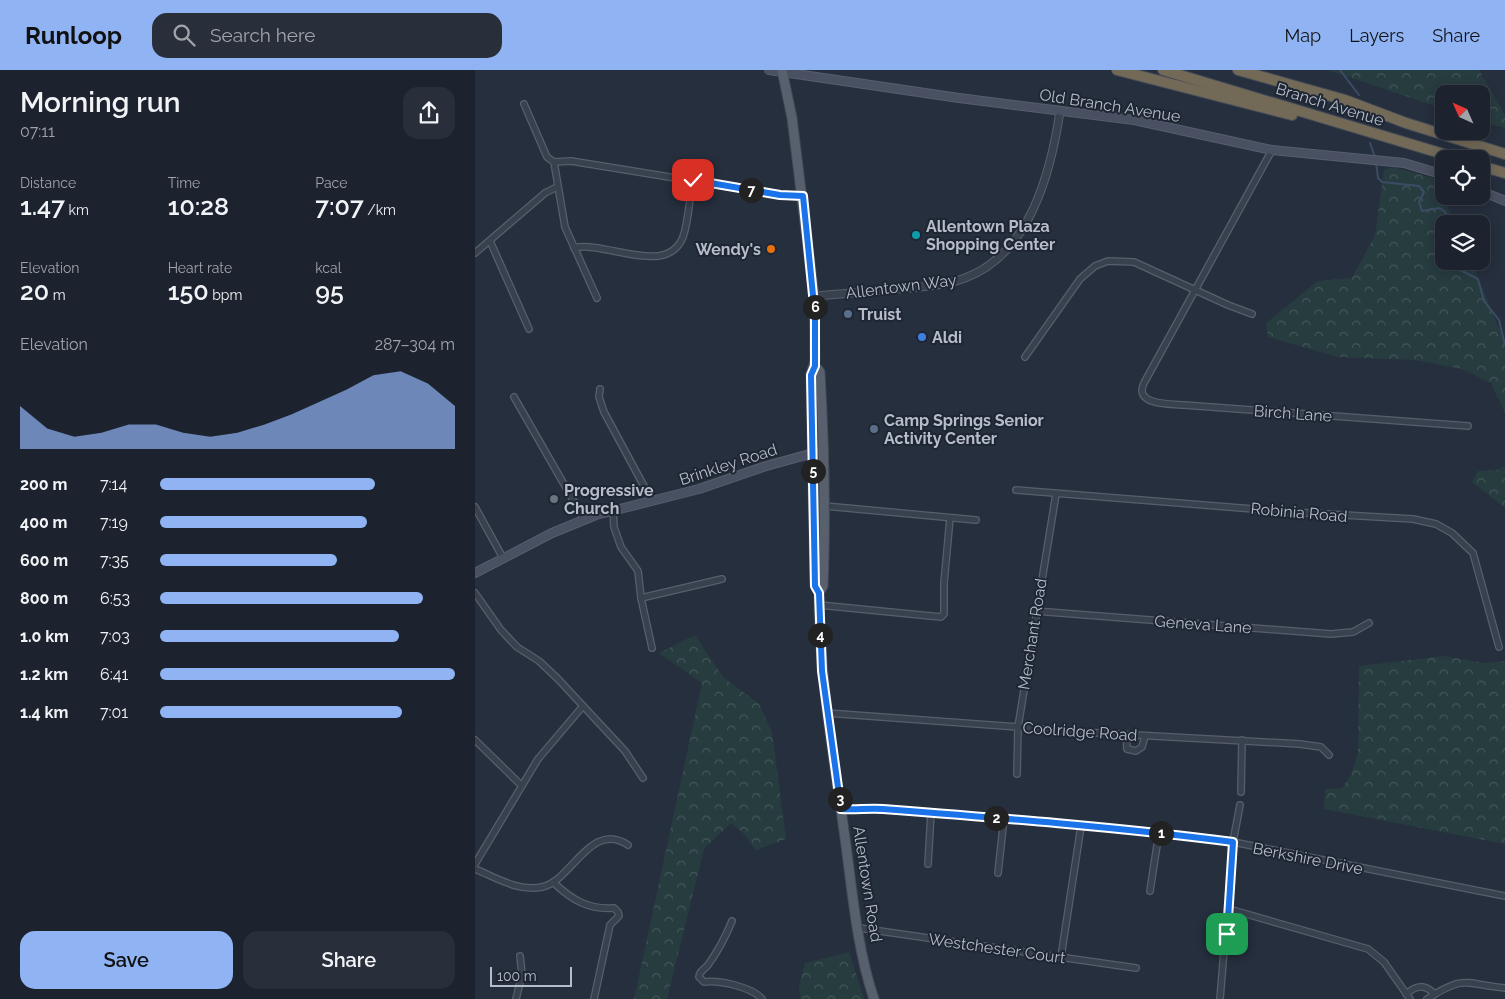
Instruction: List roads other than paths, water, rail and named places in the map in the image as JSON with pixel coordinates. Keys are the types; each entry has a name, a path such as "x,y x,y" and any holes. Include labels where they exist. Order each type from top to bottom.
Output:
{"highway":[{"path":"1117,70 1313,120 1342,123"},
{"name":"Branch Avenue","path":"1163,70 1435,151"},
{"name":"Branch Avenue","path":"1239,70 1345,100 1406,123 1505,154"},
{"path":"1264,70 1339,96 1345,100"},
{"path":"1490,169 1505,174"}],"main road":[{"name":"Old Branch Avenue","path":"769,70 1134,120 1272,150 1378,160 1413,165 1435,172"},
{"name":"Allentown Road","path":"784,71 803,196 814,296 815,366 811,375 815,586 819,593 822,671 859,928 865,965 874,999"},
{"path":"1490,195 1505,201"},
{"name":"Allentown Road","path":"815,366 820,372 825,506 823,586 819,593"},
{"name":"Brinkley Road","path":"475,573 584,519 712,485 824,450"}],"street":[{"path":"525,104 547,157 554,162 571,161 780,195 803,196"},
{"name":"Allentown Way","path":"814,296 943,284 965,278 991,264 1014,242 1027,222 1051,161 1060,111"},
{"path":"1195,290 1272,150"},
{"path":"554,162 562,218 597,298"},
{"path":"574,248 586,246 653,257 666,255 678,245 683,236 693,180"},
{"path":"475,253 545,194 557,187"},
{"path":"490,241 529,329"},
{"path":"1025,357 1087,272 1108,261 1134,262 1252,314"},
{"name":"Birch Lane","path":"1195,290 1142,387 1142,393 1148,400 1160,403 1468,426"},
{"path":"600,389 599,397 605,412 652,501"},
{"path":"513,397 584,519"},
{"name":"Robinia Road","path":"1016,490 1413,519 1436,524 1452,533 1473,553 1499,647"},
{"name":"Merchant Road","path":"1017,774 1018,727 1035,611 1056,494"},
{"path":"825,506 976,520"},
{"path":"475,507 503,558"},
{"path":"613,510 614,527 618,541 638,571 641,598 652,648"},
{"path":"819,605 941,617 944,614 944,583 950,518"},
{"path":"641,598 722,579"},
{"path":"475,593 492,619 510,641 546,667 625,751 643,778"},
{"name":"Geneva Lane","path":"1035,611 1331,634 1353,632 1369,623"},
{"path":"475,864 521,785 555,736 583,706"},
{"name":"Coolridge Road","path":"827,713 1126,735 1242,740 1318,746 1324,748 1329,755"},
{"path":"1126,735 1127,749 1136,751 1142,747 1145,736"},
{"path":"475,740 521,785"},
{"path":"1241,792 1242,740"},
{"path":"1221,999 1233,842 1240,805"},
{"name":"Berkshire Drive","path":"841,809 873,808 1159,832 1233,842 1505,896"},
{"path":"928,864 931,813"},
{"path":"998,873 1004,818"},
{"path":"1061,957 1081,826"},
{"path":"1150,891 1159,832"},
{"path":"475,869 518,886 540,888 554,883 592,845 612,839 628,845"},
{"path":"554,883 582,903 599,909 614,908 618,912 619,916 610,926 594,999"},
{"path":"1229,909 1369,949 1384,962 1410,999"},
{"path":"732,921 722,944 707,966 699,973 699,977 705,982 714,981 756,993 762,999"},
{"name":"Westchester Court","path":"859,928 1136,968"},
{"path":"516,999 522,974 520,956"},
{"path":"1427,999 1452,985 1466,981 1505,988"},
{"path":"1406,994 1421,986 1429,988 1435,994"}],"waterway":[{"path":"1340,70 1359,95"},
{"path":"1370,143 1375,157"},
{"path":"1376,162 1378,178 1382,182 1419,186 1424,192 1419,202 1422,211 1440,208 1446,215"},
{"path":"1460,270 1478,279 1484,301 1499,320 1505,345"}],"place":[{"name":"Allentown Plaza Shopping Center","path":"916,235"},
{"name":"Wendy's","path":"771,249"},
{"name":"Truist","path":"848,314"},
{"name":"Aldi","path":"922,337"},
{"name":"Camp Springs Senior Activity Center","path":"874,429"},
{"name":"Progressive Church","path":"554,499"}]}
